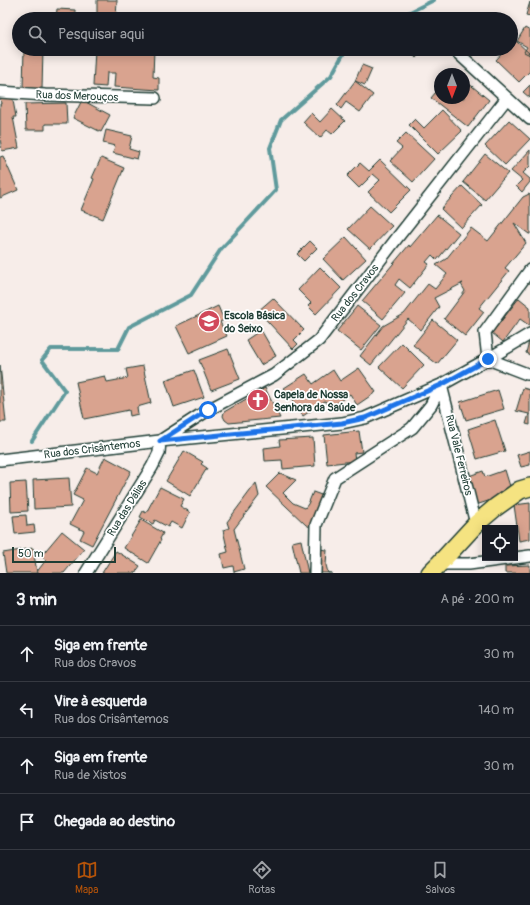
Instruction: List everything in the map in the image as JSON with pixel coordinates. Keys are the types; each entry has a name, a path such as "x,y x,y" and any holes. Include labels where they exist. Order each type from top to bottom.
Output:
{"main road":[{"path":"435,569 476,524 496,507 520,490 530,487"}],"street":[{"path":"461,56 530,119"},
{"name":"Rua dos Merouços","path":"0,92 45,95 155,98"},
{"name":"Rua dos Cravos","path":"160,441 208,410 274,375 319,340 507,98"},
{"path":"530,270 485,332 488,359 530,374"},
{"name":"Rua dos Crisântemos","path":"0,460 160,441 342,423 365,418 441,385 530,334"},
{"path":"315,573 316,525 335,478 412,428 431,405 441,385"},
{"name":"Rua Vale Ferreiros","path":"441,385 476,524"},
{"name":"Rua das Dálias","path":"86,573 152,467 159,453 160,441"},
{"path":"435,569 530,556"}],"building":[{"path":"97,0 117,0 116,12 97,12"},
{"path":"530,2 530,16 526,15"},
{"path":"57,9 75,10 75,12 57,12"},
{"path":"525,28 530,31 530,55 524,52 527,47 518,42"},
{"path":"518,43 530,54 530,71 519,82 496,60 500,56 518,56"},
{"path":"24,56 43,56 42,89 23,88"},
{"path":"95,56 154,56 153,77 159,78 159,90 114,87 115,73 107,73 106,87 93,86"},
{"path":"362,65 372,69 365,85 355,81"},
{"path":"355,81 373,95 360,112 346,102 341,109 337,105"},
{"path":"470,84 489,100 468,127 439,104 470,104"},
{"path":"530,85 530,98 523,92"},
{"path":"12,95 16,117 13,117 19,148 2,151 0,139 0,97"},
{"path":"82,100 110,115 101,132 73,118"},
{"path":"66,103 67,124 45,124 45,130 26,130 25,104"},
{"path":"332,109 345,121 332,134 327,130 320,138 303,122 311,113 320,122"},
{"path":"442,110 462,131 438,154 409,125 415,119 424,128"},
{"path":"509,120 530,139 505,165 485,146"},
{"path":"106,130 132,136 129,149 139,152 137,159 113,153 115,146 103,143"},
{"path":"406,133 434,159 413,182 390,161 402,148 396,143"},
{"path":"530,150 530,166 523,173 530,179 530,182 522,192 516,186 522,180 511,171"},
{"path":"485,154 508,173 485,200 463,182"},
{"path":"3,156 18,190 0,198 0,157"},
{"path":"101,158 124,168 103,219 81,210 94,179 92,178"},
{"path":"380,160 411,190 389,212 368,192 380,180 373,174 359,188 347,176 360,163 369,171"},
{"path":"462,186 482,205 461,228 441,209"},
{"path":"529,194 530,234 514,223 526,243 505,268 509,271 479,308 484,312 465,336 444,319 465,291 461,284 434,298 439,307 421,330 408,319 371,365 360,356 383,326 404,314 428,284 435,289 447,274 436,265 446,259 471,228 488,241 523,197"},
{"path":"370,206 392,226 370,249 348,229"},
{"path":"437,215 459,233 437,260 432,255 426,262 429,264 410,288 399,279 395,285 405,293 383,319 362,301 409,245 410,247"},
{"path":"346,237 366,259 343,280 323,259"},
{"path":"310,241 317,248 304,261 297,254"},
{"path":"320,267 341,288 316,314 308,306 311,303 298,290"},
{"path":"273,298 304,330 294,340 298,344 293,349 258,311"},
{"path":"519,298 530,307 530,326 520,319 503,342 492,333"},
{"path":"218,306 224,320 220,322 227,336 189,353 176,326"},
{"path":"357,306 381,325 361,350 337,331"},
{"path":"433,320 457,340 437,364 413,345"},
{"path":"261,330 276,356 261,365 246,340"},
{"path":"530,337 530,355 526,353"},
{"path":"402,343 424,365 402,388 379,367"},
{"path":"228,349 240,379 211,390 199,360"},
{"path":"0,365 6,422 0,422"},
{"path":"143,366 151,403 137,407 138,414 130,416 129,410 84,419 76,382 105,376 107,382 128,378 126,369"},
{"path":"359,368 376,392 357,405 350,394 330,408 325,401 303,416 284,388 306,374 313,384 333,370 340,381"},
{"path":"194,370 204,397 174,407 165,380"},
{"name":"Capela de Nossa Senhora da Saúde","path":"265,388 280,418 229,423 225,420 223,416 224,412"},
{"path":"523,388 530,390 530,425 526,424 529,414 516,411"},
{"path":"498,390 504,409 466,420 460,402"},
{"path":"495,420 505,451 477,459 468,429"},
{"path":"359,431 362,452 354,453 355,461 327,464 324,435"},
{"path":"313,438 315,466 283,469 282,460 265,461 264,448 280,446 279,440"},
{"path":"184,451 203,462 201,464 207,468 190,496 166,481"},
{"path":"530,451 530,465 521,467 517,455"},
{"path":"105,457 131,471 92,545 80,539 84,531 70,524 83,500 73,495 87,468 97,473"},
{"path":"505,470 512,493 476,505 466,477 483,471 485,477"},
{"path":"280,473 296,480 283,493 293,503 305,508 313,492 324,496 312,528 306,525 266,487"},
{"path":"69,478 71,507 34,509 33,480"},
{"path":"26,482 28,511 11,512 10,483"},
{"path":"256,483 259,496 234,529 244,569 234,572 233,566 224,568 221,554 228,552 223,530 229,528 227,522"},
{"path":"160,487 184,499 180,506 190,512 182,528 171,522 168,527 155,520 153,524 140,517 143,511 146,513"},
{"path":"530,503 530,539 519,541 518,525 514,505"},
{"path":"26,515 27,526 34,525 35,532 15,534 13,516"},
{"path":"141,520 163,533 160,539 161,540 148,563 124,548"},
{"path":"62,531 84,549 64,573 36,573 46,560 41,556"},
{"path":"301,540 308,573 299,573 292,542"},
{"path":"33,548 37,573 6,573 3,553"},
{"path":"319,549 327,550 326,565 328,573 317,573"},
{"path":"116,551 140,566 135,573 102,573"},
{"path":"530,565 530,573 505,573 505,566"}],"waterway":[{"path":"410,12 434,0"},
{"path":"32,441 65,391 42,360 51,349 118,349 129,327 191,295 221,249 276,190 270,148 281,120 331,76 342,56"}],"place":[{"name":"Escola Básica do Seixo","path":"209,321"},
{"name":"Capela de Nossa Senhora da Saúde","path":"258,400"}],"route":[{"path":"208,410 160,441 342,423 365,418 441,385 488,359"}]}
